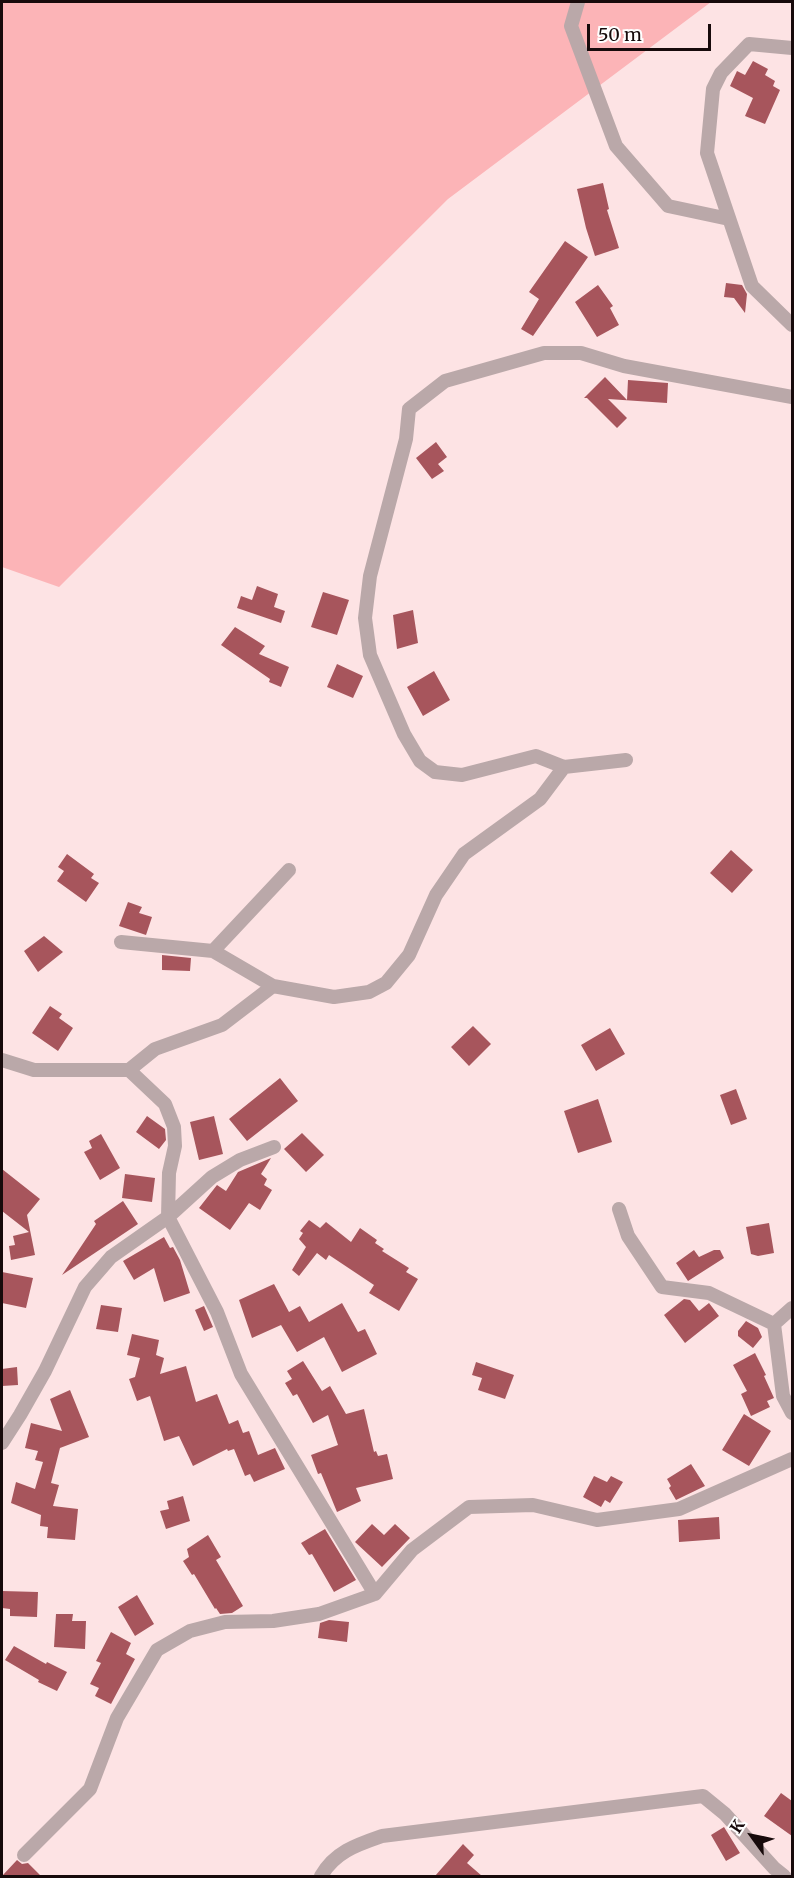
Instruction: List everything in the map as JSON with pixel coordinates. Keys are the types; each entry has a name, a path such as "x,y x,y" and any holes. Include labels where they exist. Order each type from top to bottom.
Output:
{"street":[{"path":"578,2 571,26 616,147 668,206 729,219"},
{"path":"792,48 749,44 721,73 713,89 707,153 752,286 792,324"},
{"path":"626,760 564,767 536,756 462,776 435,772 420,761 399,724 370,655 365,618 370,576 406,439 409,409 445,381 544,353 581,352 624,366 792,397"},
{"path":"121,942 213,951 273,986 334,997 369,992 386,983 409,955 436,895 464,854 540,799 564,767"},
{"path":"213,951 289,870"},
{"path":"2,1060 34,1070 129,1070 155,1049 222,1025 273,986"},
{"path":"129,1070 165,1104 174,1127 175,1146 169,1173 168,1217 217,1312 241,1374 375,1594"},
{"path":"2,1443 45,1371 86,1287 111,1257 168,1217 212,1177 240,1160 274,1147"},
{"path":"619,1209 628,1236 662,1287 709,1293 774,1324"},
{"path":"774,1324 792,1308"},
{"path":"774,1324 783,1396 792,1413"},
{"path":"24,1855 90,1789 117,1718 157,1650 190,1631 225,1622 273,1621 319,1614 375,1594 412,1550 469,1507 533,1505 597,1520 679,1509 792,1459"},
{"path":"321,1876 329,1863 357,1845 382,1836 703,1796 725,1814 784,1876"}],"shaded area":[{"path":"2,2 711,2 448,199 59,587 2,567"}],"building":[{"path":"753,61 768,69 765,75 775,81 773,86 780,90 765,124 745,116 753,98 730,86 737,71 745,75"},
{"path":"603,183 609,209 607,210 619,248 595,256 577,189"},
{"path":"565,241 588,257 533,336 521,329 539,299 529,292"},
{"path":"726,283 742,285 747,294 745,313 734,298 724,297"},
{"path":"598,285 613,306 610,308 619,325 597,337 575,302"},
{"path":"605,377 627,400 628,380 668,383 667,403 608,399 627,418 617,428 587,398 584,398"},
{"path":"436,442 447,457 438,464 444,471 432,479 416,458"},
{"path":"257,586 278,594 274,607 285,611 281,623 237,608 241,596 252,600"},
{"path":"323,592 349,600 337,635 311,627"},
{"path":"413,610 418,643 397,649 393,615"},
{"path":"235,627 265,646 259,654 289,667 281,687 269,682 270,679 221,645"},
{"path":"337,664 363,676 353,698 327,687"},
{"path":"434,671 450,700 423,716 407,687"},
{"path":"731,850 753,870 732,893 710,873"},
{"path":"67,854 94,874 91,878 99,883 86,902 57,881 64,871 58,867"},
{"path":"128,902 142,907 139,913 152,917 146,935 119,926"},
{"path":"44,936 63,952 38,972 24,951"},
{"path":"162,955 191,958 190,971 162,970"},
{"path":"50,1006 62,1014 59,1018 73,1028 58,1051 32,1033"},
{"path":"473,1026 491,1044 469,1066 451,1047"},
{"path":"610,1028 625,1054 596,1071 581,1045"},
{"path":"280,1078 298,1101 247,1141 229,1119"},
{"path":"736,1089 747,1119 731,1125 720,1095"},
{"path":"598,1099 612,1142 578,1153 564,1111"},
{"path":"147,1116 165,1129 166,1140 159,1149 136,1132"},
{"path":"214,1116 223,1154 199,1160 190,1122"},
{"path":"302,1133 324,1155 306,1172 284,1149"},
{"path":"101,1134 120,1168 100,1180 84,1152 92,1148 89,1141"},
{"path":"271,1158 261,1174 267,1179 264,1185 272,1190 260,1210 249,1203 230,1230 199,1208 217,1185 226,1191 238,1172"},
{"path":"2,1169 40,1199 27,1215 35,1255 11,1260 9,1246 15,1245 13,1236 29,1232 2,1211"},
{"path":"125,1174 155,1178 152,1202 122,1198"},
{"path":"123,1201 138,1224 62,1275 96,1224 94,1221"},
{"path":"309,1220 320,1228 326,1222 351,1242 360,1228 377,1240 375,1243 384,1249 382,1251 409,1268 406,1272 418,1279 399,1311 369,1293 374,1285 329,1255 326,1260 317,1253 299,1276 292,1270 306,1247 299,1239 303,1233 300,1231"},
{"path":"769,1223 774,1253 758,1256 751,1254 746,1227"},
{"path":"164,1237 180,1260 190,1293 164,1302 154,1268 134,1280 123,1261"},
{"path":"694,1250 699,1257 714,1250 720,1250 724,1258 688,1281 676,1263"},
{"path":"2,1272 33,1278 26,1308 2,1303"},
{"path":"274,1284 289,1312 300,1306 309,1322 342,1303 358,1332 365,1329 377,1354 342,1372 324,1337 297,1352 281,1325 252,1338 239,1300"},
{"path":"684,1299 690,1300 699,1311 709,1303 719,1316 685,1343 664,1315"},
{"path":"101,1305 122,1308 118,1332 96,1329"},
{"path":"204,1306 213,1327 204,1331 195,1310"},
{"path":"746,1321 758,1328 762,1337 753,1348 738,1336 738,1331"},
{"path":"132,1334 159,1340 156,1355 164,1358 160,1374 186,1366 196,1402 217,1394 229,1424 238,1420 243,1433 249,1431 258,1455 275,1448 285,1469 254,1482 250,1474 245,1476 234,1449 228,1451 227,1449 193,1466 179,1436 164,1441 150,1396 137,1401 129,1379 135,1377 140,1358 127,1355"},
{"path":"755,1353 774,1398 767,1401 770,1407 751,1416 741,1394 747,1391 733,1365"},
{"path":"303,1361 322,1391 330,1386 346,1414 364,1409 374,1452 376,1451 378,1456 387,1454 393,1479 356,1488 361,1501 337,1512 311,1455 338,1445 328,1415 313,1423 297,1394 293,1396 285,1383 292,1379 287,1371"},
{"path":"476,1362 514,1375 505,1399 478,1390 482,1378 472,1375"},
{"path":"17,1367 18,1385 2,1386 2,1369"},
{"path":"70,1390 89,1437 60,1448 51,1483 59,1485 53,1506 78,1509 75,1540 47,1538 48,1527 40,1526 41,1515 11,1503 16,1482 35,1489 43,1462 35,1460 38,1451 25,1448 31,1423 62,1431 50,1399"},
{"path":"744,1414 771,1431 749,1466 722,1450"},
{"path":"691,1464 705,1486 676,1500 667,1479"},
{"path":"594,1476 607,1482 611,1476 623,1482 610,1503 605,1500 601,1507 583,1497"},
{"path":"183,1496 190,1521 166,1529 160,1511 169,1509 167,1501"},
{"path":"719,1517 720,1539 679,1542 678,1520"},
{"path":"372,1524 384,1535 395,1524 410,1538 382,1567 355,1542"},
{"path":"325,1529 356,1580 334,1592 312,1554 309,1555 301,1543"},
{"path":"208,1535 221,1557 216,1560 243,1606 232,1613 220,1614 215,1609 194,1574 192,1575 183,1561 189,1557 187,1549"},
{"path":"2,1591 38,1592 37,1617 10,1616 10,1609 2,1608"},
{"path":"137,1595 154,1624 135,1636 118,1607"},
{"path":"56,1614 73,1614 72,1621 86,1621 85,1649 54,1647"},
{"path":"329,1620 349,1622 347,1642 318,1638 320,1623"},
{"path":"111,1632 131,1643 126,1654 135,1659 111,1704 95,1696 99,1688 90,1684 101,1663 96,1661"},
{"path":"14,1646 46,1664 47,1662 67,1672 57,1691 38,1682 39,1680 5,1660"},
{"path":"781,1793 792,1801 792,1836 764,1816"},
{"path":"724,1827 740,1853 726,1861 711,1835"},
{"path":"463,1844 474,1855 467,1863 482,1876 435,1876"},
{"path":"17,1860 22,1864 28,1863 41,1876 2,1876"}]}
